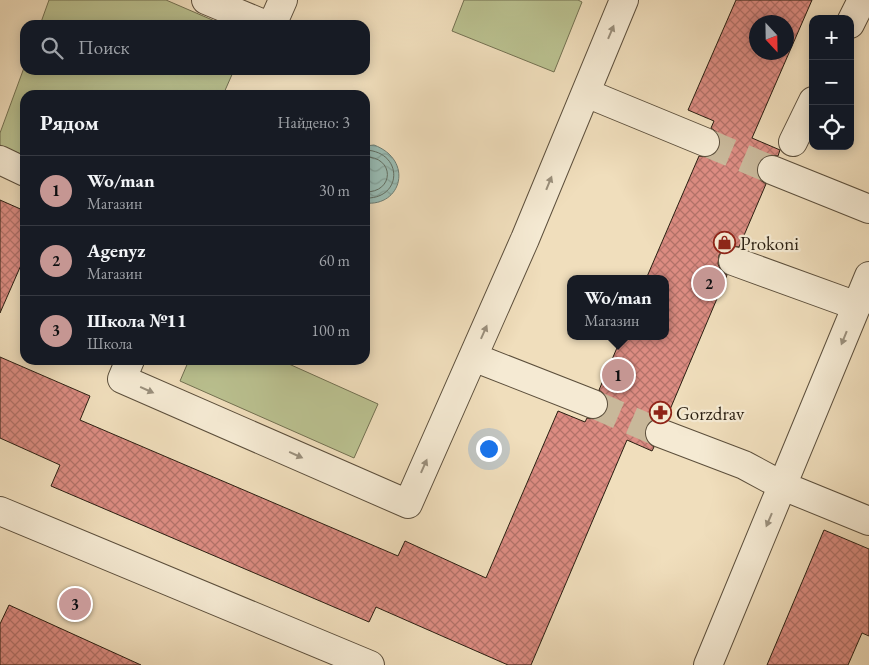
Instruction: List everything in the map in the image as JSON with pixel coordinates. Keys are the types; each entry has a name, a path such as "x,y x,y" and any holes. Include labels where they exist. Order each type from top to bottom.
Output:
{"lane":[{"path":"206,0 254,20"},
{"path":"274,20 283,0"},
{"path":"128,365 122,379 408,504 525,239 624,0"},
{"path":"854,16 862,0"},
{"path":"586,93 705,142"},
{"path":"793,142 811,105"},
{"path":"0,160 20,170"},
{"path":"772,170 869,209"},
{"path":"733,261 857,306"},
{"path":"708,665 869,276"},
{"path":"473,357 593,404"},
{"path":"660,433 744,465 783,486 869,521"},
{"path":"0,511 327,657 370,665"}],"green space":[{"path":"49,0 166,0 212,20 42,20"},
{"path":"464,0 578,0 582,2 554,72 452,31"},
{"path":"21,75 232,75 225,90 20,90 20,154 0,145 0,133"},
{"path":"187,365 291,365 378,404 354,458 180,381"}],"water":[{"path":"370,145 374,145 387,152 395,161 398,181 395,190 388,198 370,203"}],"building":[{"path":"736,0 812,0 794,41 794,15 749,15 749,60 786,60 752,138 780,150 778,156 769,155 763,157 758,164 757,173 759,179 766,184 739,247 730,246 723,249 719,255 718,264 721,271 727,275 666,419 657,418 646,427 645,436 654,447 652,451 627,440 531,665 508,665 376,607 369,622 51,486 60,465 0,438 0,357 90,396 80,420 398,556 405,541 486,578 558,411 585,422 587,418 595,419 602,416 607,410 608,402 605,395 599,390 620,340 669,340 669,275 648,275 699,156 707,157 714,155 720,147 718,133 711,128 714,121 688,110"},
{"path":"0,200 20,209 20,267 0,313"},
{"path":"824,530 869,549 869,636 862,633 848,665 767,665"},
{"path":"9,605 141,665 0,665 0,624"}],"tunnel":[{"path":"705,142 772,170"},
{"path":"593,404 660,433"}],"place":[{"name":"Prokoni","path":"724,243"},
{"name":"Agenyz","path":"709,283"},
{"name":"Wo/man","path":"618,375"},
{"name":"Gorzdrav","path":"660,413"},
{"name":"Школа №11","path":"75,604"}]}
